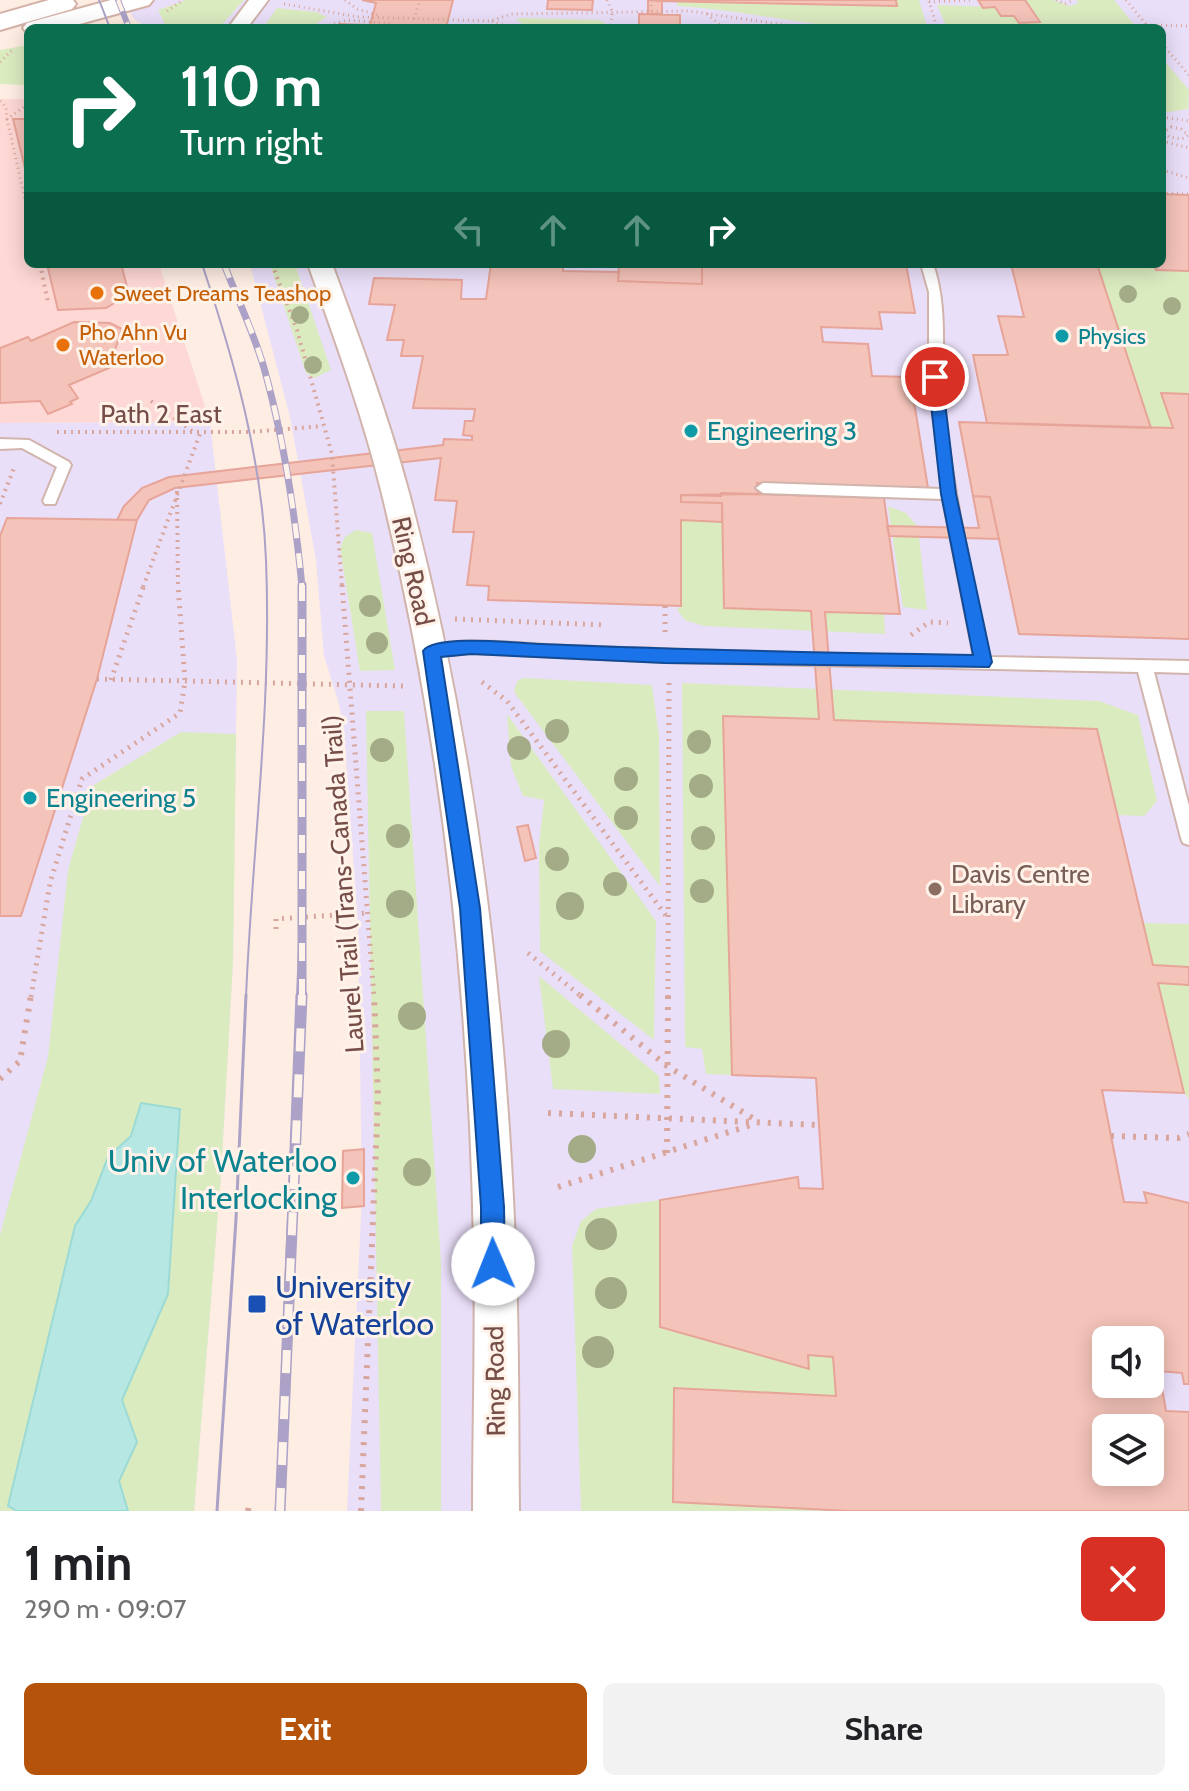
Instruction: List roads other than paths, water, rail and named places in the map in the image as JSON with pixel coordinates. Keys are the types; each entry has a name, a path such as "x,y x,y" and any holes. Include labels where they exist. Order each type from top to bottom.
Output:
{"main road":[{"path":"0,22 77,0"},
{"path":"55,24 140,0"}],"street":[{"path":"242,24 269,1"},
{"name":"Ring Road","path":"322,268 385,449 431,651 470,908 493,1207 496,1511"}],"lane":[{"path":"928,268 937,326 935,377 949,494 983,662"},
{"path":"0,444 24,443 64,465 50,501"},
{"path":"763,488 949,494"},
{"path":"431,651 471,647 665,656 1189,667"},
{"path":"1144,665 1189,838"}],"water":[{"path":"141,1103 180,1109 168,1294 122,1400 137,1442 119,1481 128,1511 17,1511 8,1506 75,1226 91,1201 108,1157 131,1136"}],"tram line":[{"path":"99,0 108,24"},
{"path":"203,268 225,336 252,447 266,560 264,724 246,997"},
{"path":"297,997 302,867"},
{"path":"217,1511 236,1219 246,995"},
{"path":"277,1511 297,995"}],"railway":[{"path":"118,0 127,24"},
{"path":"226,268 255,342 271,395 288,476 302,587"},
{"path":"302,587 302,995"},
{"path":"280,1511 302,995"}],"place":[{"name":"Sweet Dreams Teashop","path":"97,293"},
{"name":"Physics","path":"1062,336"},
{"name":"Pho Ahn Vu Waterloo","path":"63,345"},
{"name":"Engineering 3","path":"691,431"},
{"name":"Engineering 5","path":"30,798"},
{"name":"Davis Centre Library","path":"935,889"},
{"name":"Univ of Waterloo Interlocking","path":"353,1178"},
{"name":"University of Waterloo","path":"257,1304"}]}
